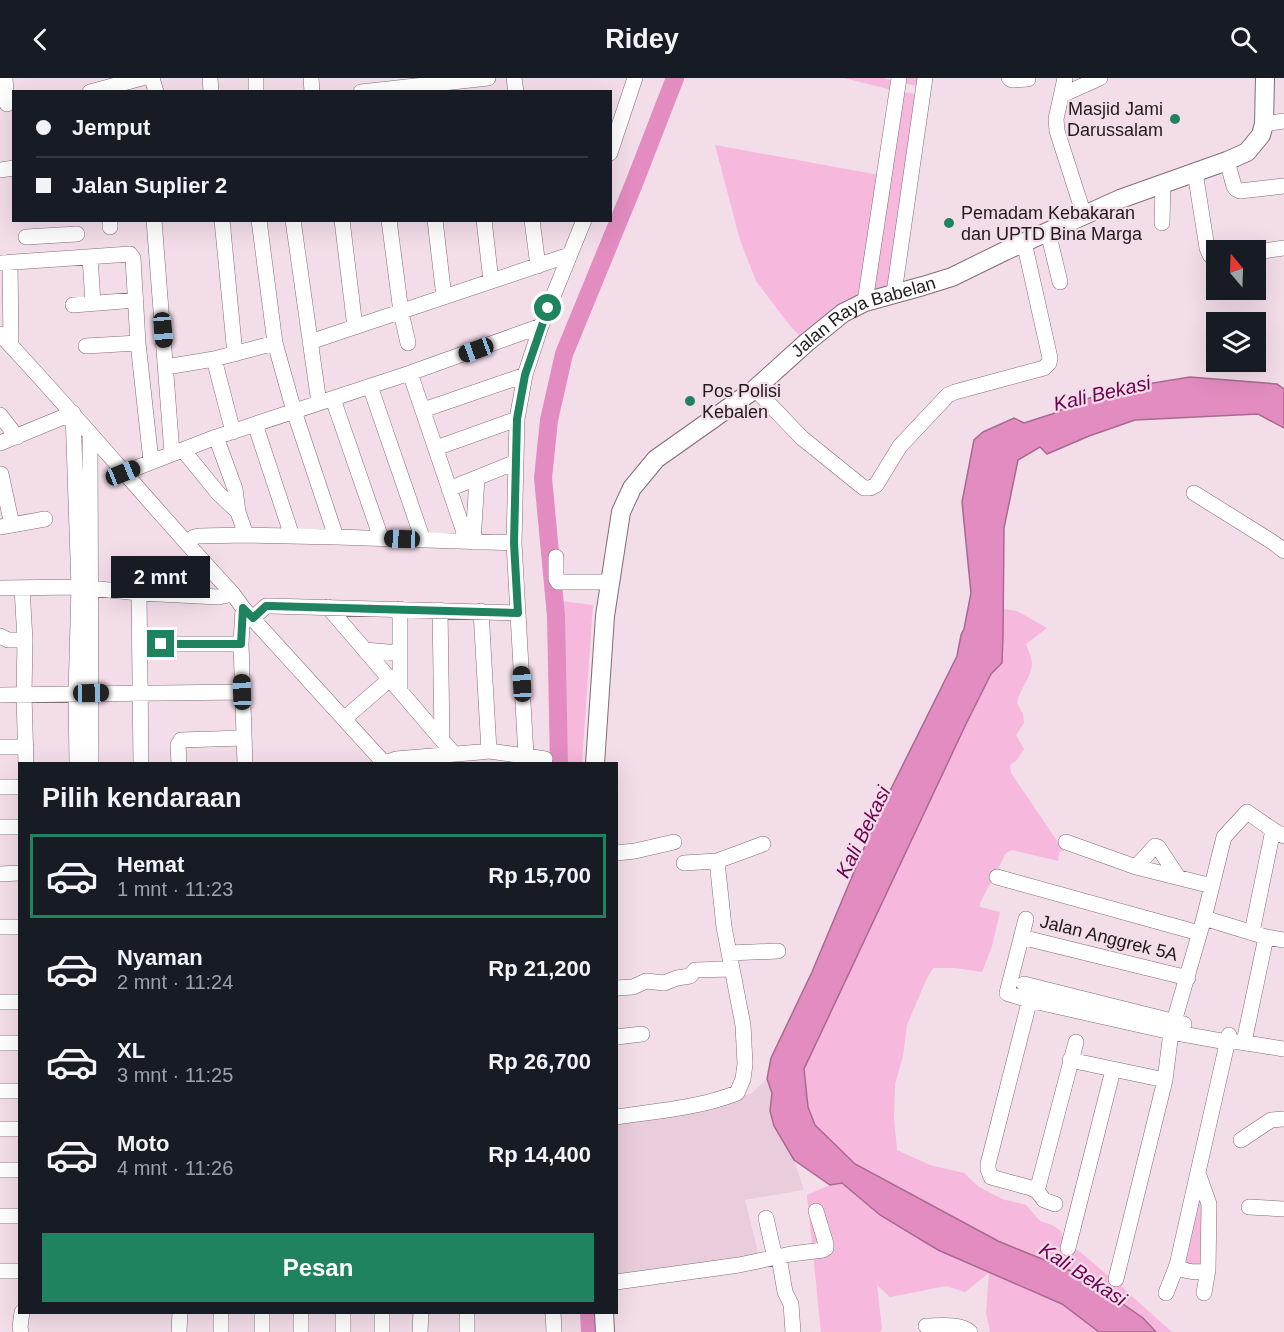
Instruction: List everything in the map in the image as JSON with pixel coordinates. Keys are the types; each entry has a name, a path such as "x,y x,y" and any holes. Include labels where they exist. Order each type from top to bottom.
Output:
{"main road":[{"name":"Jalan Raya Babelan","path":"596,762 605,616 621,512 632,488 656,459 755,389 843,313 865,302 952,277 1120,199 1247,152 1261,135 1265,78"},
{"path":"604,1314 605,1332"}],"street":[{"path":"5,78 7,104"},
{"path":"105,89 142,78"},
{"path":"371,90 419,81 488,78"},
{"path":"612,140 617,109 635,78"},
{"path":"865,302 899,78"},
{"path":"894,293 925,78"},
{"path":"1009,78 1012,80 1028,79"},
{"path":"1065,78 1056,119 1057,131 1084,215"},
{"path":"1062,95 1084,81 1100,78"},
{"path":"1263,124 1284,121"},
{"path":"1227,161 1234,186 1240,191 1284,186"},
{"path":"1195,172 1206,242"},
{"path":"1162,224 1163,184"},
{"path":"154,222 166,367 177,452 237,512"},
{"path":"222,222 235,354"},
{"path":"260,222 275,343 294,411 336,537"},
{"path":"293,222 310,342 326,401 381,538"},
{"path":"342,222 355,327"},
{"path":"389,222 401,312 408,343"},
{"path":"435,222 444,297"},
{"path":"484,222 491,281"},
{"path":"532,222 538,266"},
{"path":"526,756 514,543 517,419 525,375 583,222"},
{"path":"26,237 54,228 77,234"},
{"path":"1048,232 1060,282"},
{"path":"755,389 802,438 864,488 876,485 900,446 948,395 1044,368 1050,363 1049,316 1024,242"},
{"path":"1266,251 1284,248"},
{"path":"11,346 5,262 130,254 133,258 138,343 151,461"},
{"path":"310,342 569,255"},
{"path":"90,257 93,303"},
{"path":"74,305 135,300"},
{"path":"123,473 216,437 410,373 542,326"},
{"path":"0,334 73,413 123,473 316,689 384,762"},
{"path":"86,346 138,343"},
{"path":"166,367 214,359 275,343"},
{"path":"214,359 232,432"},
{"path":"410,373 449,489 470,542"},
{"path":"423,410 525,375"},
{"path":"370,386 423,540"},
{"path":"0,443 73,413"},
{"path":"73,413 85,587"},
{"path":"0,415 17,437"},
{"path":"436,448 517,419"},
{"path":"255,424 292,536"},
{"path":"77,762 83,693 90,433"},
{"path":"216,437 235,489 237,512 246,535"},
{"path":"449,489 516,462"},
{"path":"1,474 6,526 45,519"},
{"path":"470,542 477,478"},
{"path":"1194,493 1284,551"},
{"path":"186,543 200,536 246,535 514,543"},
{"path":"556,557 558,582 610,582"},
{"path":"0,588 85,587 139,593 219,597 233,594"},
{"path":"22,588 25,640 26,762"},
{"path":"139,593 141,762"},
{"path":"248,613 270,606 518,613"},
{"path":"328,607 454,753"},
{"path":"345,718 395,685 399,653 400,609"},
{"path":"440,610 442,739"},
{"path":"481,611 489,752"},
{"path":"245,762 241,644 248,613"},
{"path":"3,640 25,640"},
{"path":"140,644 241,644"},
{"path":"365,650 399,653"},
{"path":"0,695 242,692"},
{"path":"83,693 91,762"},
{"path":"179,762 178,746 181,740 244,738"},
{"path":"0,747 26,747"},
{"path":"388,762 396,759 454,753 489,752 545,759"},
{"path":"0,787 18,787"},
{"path":"1116,1279 1165,1080 1173,1027 1224,837 1247,812 1278,833 1259,934 1235,1040 1198,1173 1177,1264 1166,1293"},
{"path":"0,827 18,827"},
{"path":"618,853 674,842"},
{"path":"1066,842 1136,867 1212,886"},
{"path":"684,862 717,861 764,844"},
{"path":"1136,867 1155,846 1158,847 1178,877"},
{"path":"618,1118 719,1100 737,1093 743,1079 745,1064 743,1025 724,927 717,861"},
{"path":"0,874 18,873"},
{"path":"997,877 1202,925 1284,940"},
{"path":"1026,920 1007,993 1031,994 1173,1027 1284,1049"},
{"path":"0,927 18,927"},
{"name":"Jalan Anggrek 5A","path":"1022,937 1188,978"},
{"path":"729,953 778,951"},
{"path":"618,988 633,987 646,981 664,982 690,976 695,970 732,969"},
{"path":"1031,994 988,1169 992,1177 1030,1188 1037,1191 1044,1200 1055,1204"},
{"path":"0,1002 18,1002"},
{"path":"618,1037 642,1034"},
{"path":"1037,1191 1076,1042"},
{"path":"0,1043 18,1043"},
{"path":"1070,1060 1165,1080"},
{"path":"1068,1248 1113,1070"},
{"path":"0,1091 18,1091"},
{"path":"1241,1140 1271,1120 1284,1119"},
{"path":"0,1129 18,1129"},
{"path":"0,1170 18,1170"},
{"path":"1198,1173 1209,1204 1208,1269 1204,1293"},
{"path":"1249,1207 1284,1209"},
{"path":"618,1282 740,1265 823,1250 826,1244 816,1211"},
{"path":"0,1216 18,1216"},
{"path":"766,1218 784,1292 791,1304 793,1332"},
{"path":"1177,1264 1181,1269 1200,1272 1208,1269"},
{"path":"0,1271 18,1271"},
{"path":"21,1332 22,1314"},
{"path":"179,1332 180,1314"},
{"path":"221,1314 221,1332"},
{"path":"262,1314 262,1332"},
{"path":"301,1314 301,1332"},
{"path":"343,1314 343,1332"},
{"path":"382,1314 382,1332"},
{"path":"420,1314 420,1332"},
{"path":"467,1314 467,1332"},
{"path":"553,1314 554,1332"},
{"path":"926,1326 958,1327 970,1332"}],"shaded area":[{"path":"844,78 883,78 898,82 897,91 921,95 894,293 806,343 756,281 740,240 715,145 884,176 896,91"},
{"path":"899,78 925,78 923,87 898,82"},
{"path":"1190,377 1277,384 1284,389 1284,428 1258,414 1135,420 1047,454 1040,447 1018,460 1004,528 1002,663 991,674 966,724 804,1069 808,1107 815,1125 855,1164 998,1241 1081,1275 1143,1318 1156,1332 1099,1332 1062,1304 938,1250 880,1215 842,1183 830,1185 794,1160 774,1126 770,1111 772,1093 767,1079 771,1058 812,972 877,817 957,656 971,593 962,502 974,440 983,432 1014,418 1024,423 1052,414 1082,400 1147,384"},
{"path":"561,601 593,605 582,762 565,762"},
{"path":"1003,609 1017,611 1047,628 1026,644 1032,664 1017,703 1023,714 1024,723 1016,735 1024,749 1017,760 1010,765 1011,773 1064,851 1059,852 1058,861 1012,850 1006,853 980,903 980,907 1000,912 992,946 982,972 933,968 926,980 907,1025 903,1056 895,1084 894,1118 897,1150 930,1165 964,1173 979,1187 1002,1199 1026,1205 1040,1221 1061,1231 1063,1239 1072,1248 1079,1251 1121,1285 1172,1332 1156,1332 1143,1318 1081,1275 998,1241 855,1164 815,1125 808,1107 804,1069 966,724 991,674 1002,663"},
{"path":"767,1079 772,1093 770,1111 774,1126 794,1160 804,1190 745,1200 759,1256 618,1279 618,1121 717,1105 752,1093"},
{"path":"1198,1173 1209,1204 1208,1270 1181,1269"},
{"path":"842,1183 880,1215 938,1250 1062,1304 1099,1332 990,1332 986,1313 989,1273 965,1292 946,1286 890,1297 877,1285 882,1329 880,1332 821,1332 807,1195 830,1185"}],"waterway":[{"path":"559,762 556,616 543,478 549,420 564,354 675,78"},
{"path":"589,1314 590,1332"}],"place":[{"name":"Masjid Jami Darussalam","path":"1175,119"},
{"name":"Pemadam Kebakaran dan UPTD Bina Marga","path":"949,223"},
{"name":"Pos Polisi Kebalen","path":"690,401"}],"route":[{"path":"161,644 241,644 243,608 253,618 266,606 518,613 514,543 517,419 525,375 548,308"}],"water label":[{"name":"Kali Bekasi","path":"1102,393"},
{"name":"Kali Bekasi","path":"863,832"},
{"name":"Kali Bekasi","path":"1083,1274"}]}
